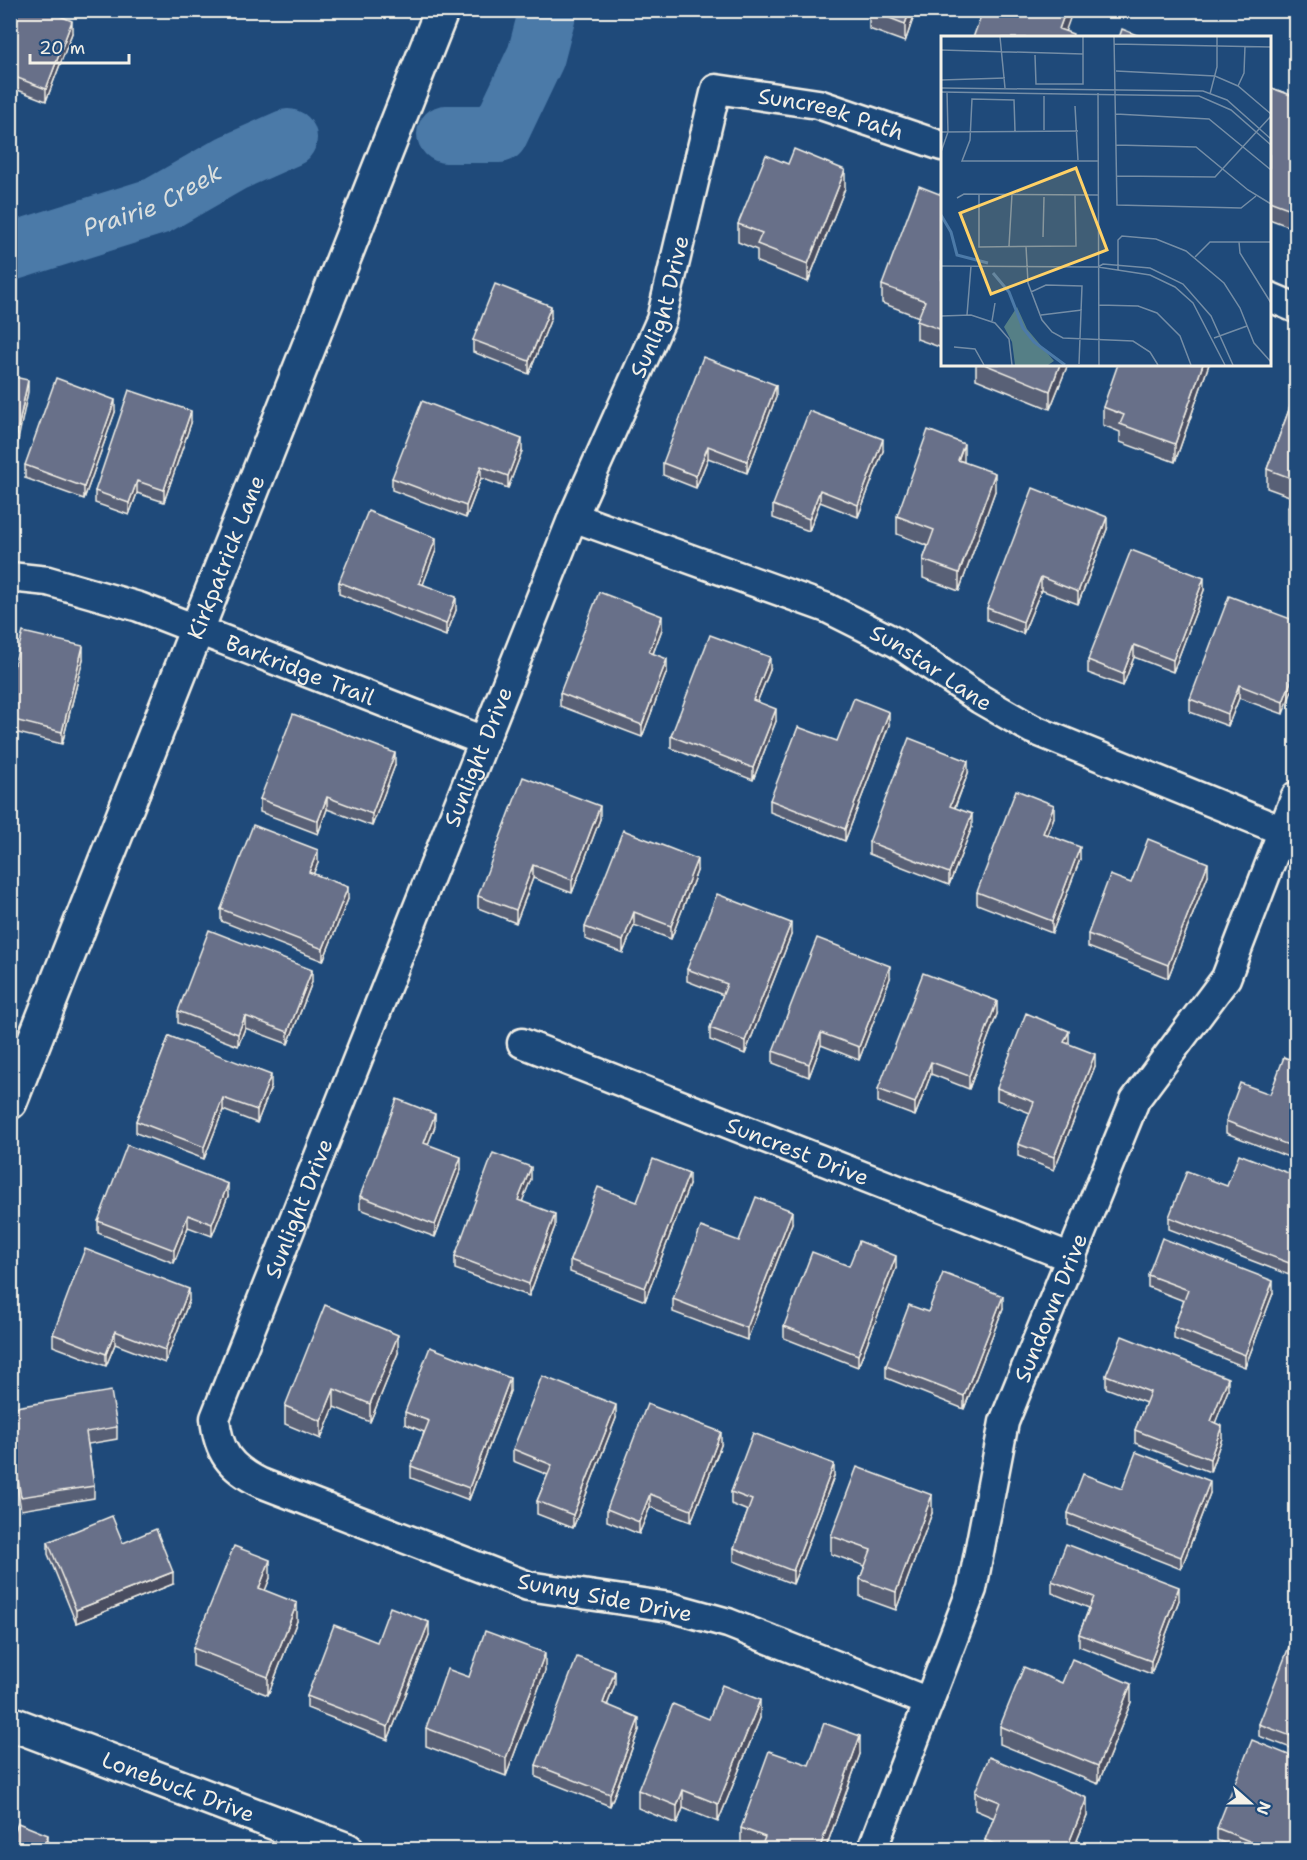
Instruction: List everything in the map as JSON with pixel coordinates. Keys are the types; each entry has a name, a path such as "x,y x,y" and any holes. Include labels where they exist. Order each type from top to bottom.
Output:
{"street":[{"name":"Kirkpatrick Lane","path":"10,1102 441,10"},
{"name":"Suncreek Path","path":"716,89 818,104 941,146"},
{"name":"Sunlight Drive","path":"215,1418 573,517 661,320 716,89"},
{"path":"1271,298 1296,308"},
{"name":"Sunstar Lane","path":"573,517 827,608 897,643 980,699 1032,729 1283,831"},
{"name":"Barkridge Trail","path":"10,577 48,581 139,607 484,741"},
{"name":"Sundown Drive","path":"872,1850 972,1589 1004,1422 1136,1100 1226,978 1296,796"},
{"name":"Suncrest Drive","path":"522,1043 1072,1258"},
{"name":"Sunny Side Drive","path":"215,1418 217,1440 228,1459 240,1474 261,1483 528,1586 670,1606 728,1623 929,1702"},
{"name":"Lonebuck Drive","path":"10,1723 346,1850"}],"building":[{"path":"10,10 46,10 72,21 46,89 10,75"},
{"path":"869,10 910,10 905,24"},
{"path":"983,10 1066,10 1059,29 1073,34 1072,36 974,36"},
{"path":"1122,29 1139,36 1120,36"},
{"path":"1271,88 1296,97 1296,211 1271,202"},
{"path":"794,149 845,170 808,264 757,244 762,233 738,224 766,155 788,164"},
{"path":"919,186 941,195 941,330 917,321 925,301 882,285"},
{"path":"495,284 551,306 529,361 473,340"},
{"path":"703,357 776,385 747,461 708,446 696,476 663,463"},
{"path":"989,366 1059,366 1050,391"},
{"path":"1117,366 1202,366 1175,444 1120,424 1124,415 1103,407"},
{"path":"10,376 28,380 10,467"},
{"path":"56,378 115,400 84,487 25,465"},
{"path":"129,390 191,411 164,490 137,481 129,503 95,491"},
{"path":"1296,391 1296,480 1267,469"},
{"path":"422,401 522,439 508,476 481,466 466,506 392,478"},
{"path":"809,411 883,439 858,505 820,490 809,519 773,505"},
{"path":"928,430 964,444 958,460 995,473 959,573 923,560 934,530 897,516"},
{"path":"1296,484 1296,510 1288,507"},
{"path":"1033,488 1107,517 1078,592 1041,577 1023,622 987,608"},
{"path":"368,511 436,538 419,583 456,597 446,624 339,582"},
{"path":"1131,550 1204,578 1173,660 1134,645 1123,674 1088,660"},
{"path":"599,592 662,616 649,652 667,659 642,725 560,693"},
{"path":"1229,596 1296,621 1296,668 1283,702 1239,685 1228,714 1190,699"},
{"path":"23,632 83,646 62,732 10,719 10,680"},
{"path":"710,635 770,657 753,700 776,709 753,768 671,736"},
{"path":"854,698 889,712 845,829 770,800 798,727 837,741"},
{"path":"293,714 395,753 372,814 327,797 318,821 260,799"},
{"path":"909,738 968,761 950,806 972,814 949,873 869,842"},
{"path":"523,777 600,806 572,880 533,865 516,910 478,896"},
{"path":"1016,790 1054,805 1043,833 1080,847 1052,921 977,892"},
{"path":"253,825 318,850 309,872 348,887 323,949 221,909"},
{"path":"623,830 697,859 671,926 634,912 623,941 585,927"},
{"path":"1148,839 1208,863 1168,965 1088,934 1110,875 1131,883"},
{"path":"717,894 791,923 745,1041 710,1028 727,984 687,969"},
{"path":"209,930 312,970 288,1032 245,1016 238,1034 178,1011"},
{"path":"817,938 890,966 859,1047 821,1033 809,1064 773,1051"},
{"path":"923,973 997,1001 969,1076 931,1062 915,1103 878,1089"},
{"path":"1026,1013 1069,1031 1064,1042 1095,1054 1054,1157 1018,1144 1034,1102 997,1088"},
{"path":"169,1036 271,1075 257,1110 223,1098 204,1147 136,1121"},
{"path":"1284,1057 1296,1062 1296,1148 1226,1121 1240,1083 1270,1094"},
{"path":"397,1099 435,1114 424,1143 461,1157 435,1225 360,1196"},
{"path":"127,1145 228,1184 212,1224 188,1215 174,1250 98,1221"},
{"path":"493,1153 531,1167 518,1200 555,1214 529,1284 455,1256"},
{"path":"1239,1154 1296,1176 1296,1242 1289,1263 1169,1217 1187,1171 1227,1186"},
{"path":"653,1159 689,1173 645,1288 570,1260 598,1187 637,1202"},
{"path":"756,1197 792,1211 747,1328 673,1299 701,1227 739,1241"},
{"path":"1162,1238 1273,1281 1245,1355 1174,1327 1188,1290 1148,1275"},
{"path":"859,1241 896,1256 858,1355 784,1326 812,1252 849,1266"},
{"path":"85,1249 189,1289 165,1350 115,1331 106,1354 53,1334"},
{"path":"943,1273 1003,1296 964,1396 886,1366 909,1305 928,1312"},
{"path":"325,1305 398,1335 370,1404 334,1389 321,1421 285,1406"},
{"path":"1122,1336 1228,1378 1211,1421 1222,1426 1210,1459 1135,1430 1150,1392 1106,1375"},
{"path":"430,1347 510,1378 469,1488 411,1466 429,1421 405,1412"},
{"path":"542,1376 616,1405 573,1515 537,1501 552,1465 513,1449"},
{"path":"111,1391 117,1427 86,1432 94,1486 21,1497 10,1432 10,1408"},
{"path":"647,1404 721,1432 691,1510 650,1494 639,1522 607,1509"},
{"path":"753,1433 834,1464 793,1571 734,1548 752,1500 731,1492"},
{"path":"1136,1452 1210,1481 1181,1557 1068,1513 1083,1474 1122,1489"},
{"path":"857,1467 932,1495 896,1592 860,1579 871,1550 831,1536"},
{"path":"112,1516 123,1543 156,1529 173,1572 76,1610 48,1542"},
{"path":"1066,1544 1179,1587 1151,1661 1079,1634 1094,1597 1052,1581"},
{"path":"234,1546 270,1560 259,1588 297,1603 268,1677 193,1648"},
{"path":"390,1607 429,1622 388,1727 307,1696 334,1625 377,1642"},
{"path":"485,1631 545,1653 506,1758 426,1728 447,1669 469,1677"},
{"path":"1292,1639 1296,1641 1296,1738 1259,1724"},
{"path":"577,1657 615,1671 603,1703 639,1718 610,1794 536,1765"},
{"path":"1072,1659 1131,1684 1098,1766 1000,1726 1024,1667 1062,1683"},
{"path":"722,1685 760,1700 718,1804 683,1790 677,1806 638,1790 673,1704 709,1719"},
{"path":"824,1723 860,1736 819,1850 760,1850 765,1837 741,1828 769,1751 809,1765"},
{"path":"1252,1740 1296,1758 1296,1850 1271,1850 1217,1828"},
{"path":"989,1757 1087,1798 1066,1850 1008,1850 985,1840 1000,1802 975,1792"},
{"path":"18,1823 48,1835 43,1850 10,1850"},
{"path":"1211,1844 1225,1850 1209,1850"}],"waterway":[{"name":"Prairie Creek","path":"446,134 499,134 536,56 548,10"},
{"name":"Prairie Creek","path":"10,252 157,206 232,163 288,138"}]}
